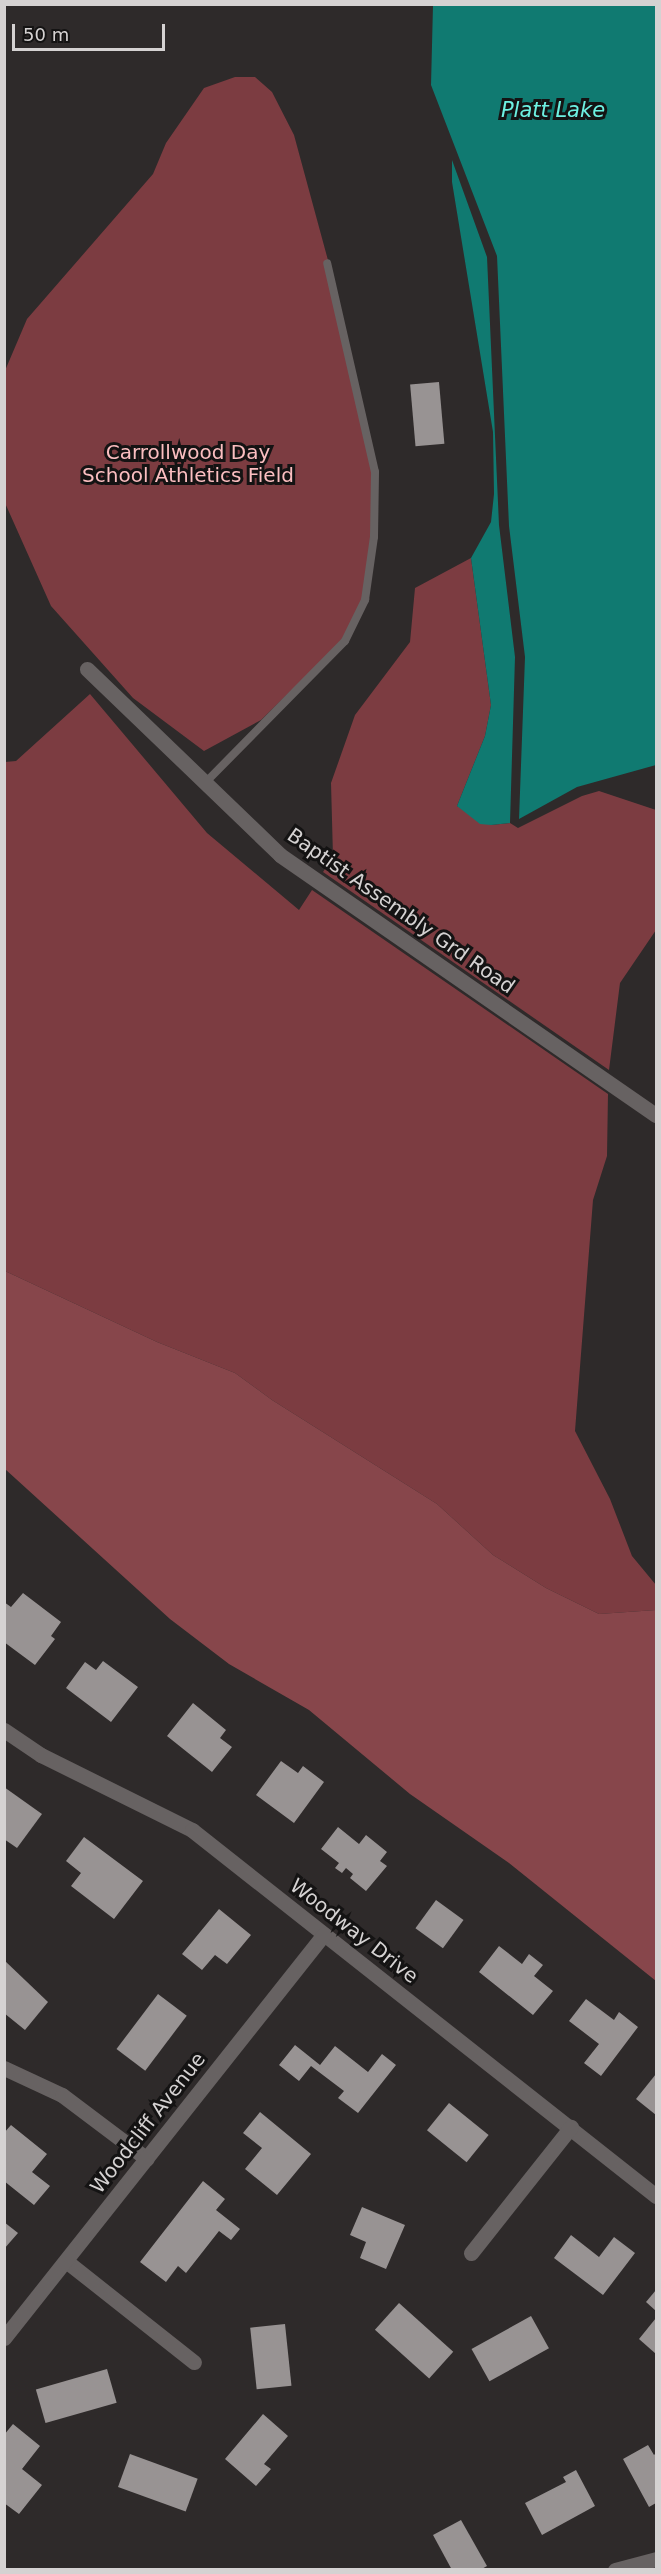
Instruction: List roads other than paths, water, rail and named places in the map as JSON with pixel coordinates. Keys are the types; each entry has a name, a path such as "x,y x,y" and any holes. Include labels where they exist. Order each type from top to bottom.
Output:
{"street":[{"name":"Baptist Assembly Grd Road","path":"87,669 280,855 657,1115"},
{"name":"Woodway Drive","path":"4,1730 41,1755 192,1830 657,2196"},
{"name":"Woodcliff Avenue","path":"4,2338 324,1934"},
{"path":"4,2068 62,2095 147,2159"},
{"path":"471,2253 571,2127"},
{"path":"66,2261 194,2362"},
{"path":"615,2570 657,2559"}],"lane":[{"path":"205,783 345,641 365,600 374,537 375,472 327,263"}],"water":[{"name":"Platt Lake","path":"433,5 656,5 656,765 577,787 519,819 525,657 509,526 497,256 431,85"},
{"path":"452,160 487,257 499,525 515,657 510,823 491,825 480,824 457,806 485,736 491,705 471,558 491,522 494,494 493,432 452,182"}],"park label":[{"name":"Carrollwood Day School Athletics Field","path":"188,464"}]}
